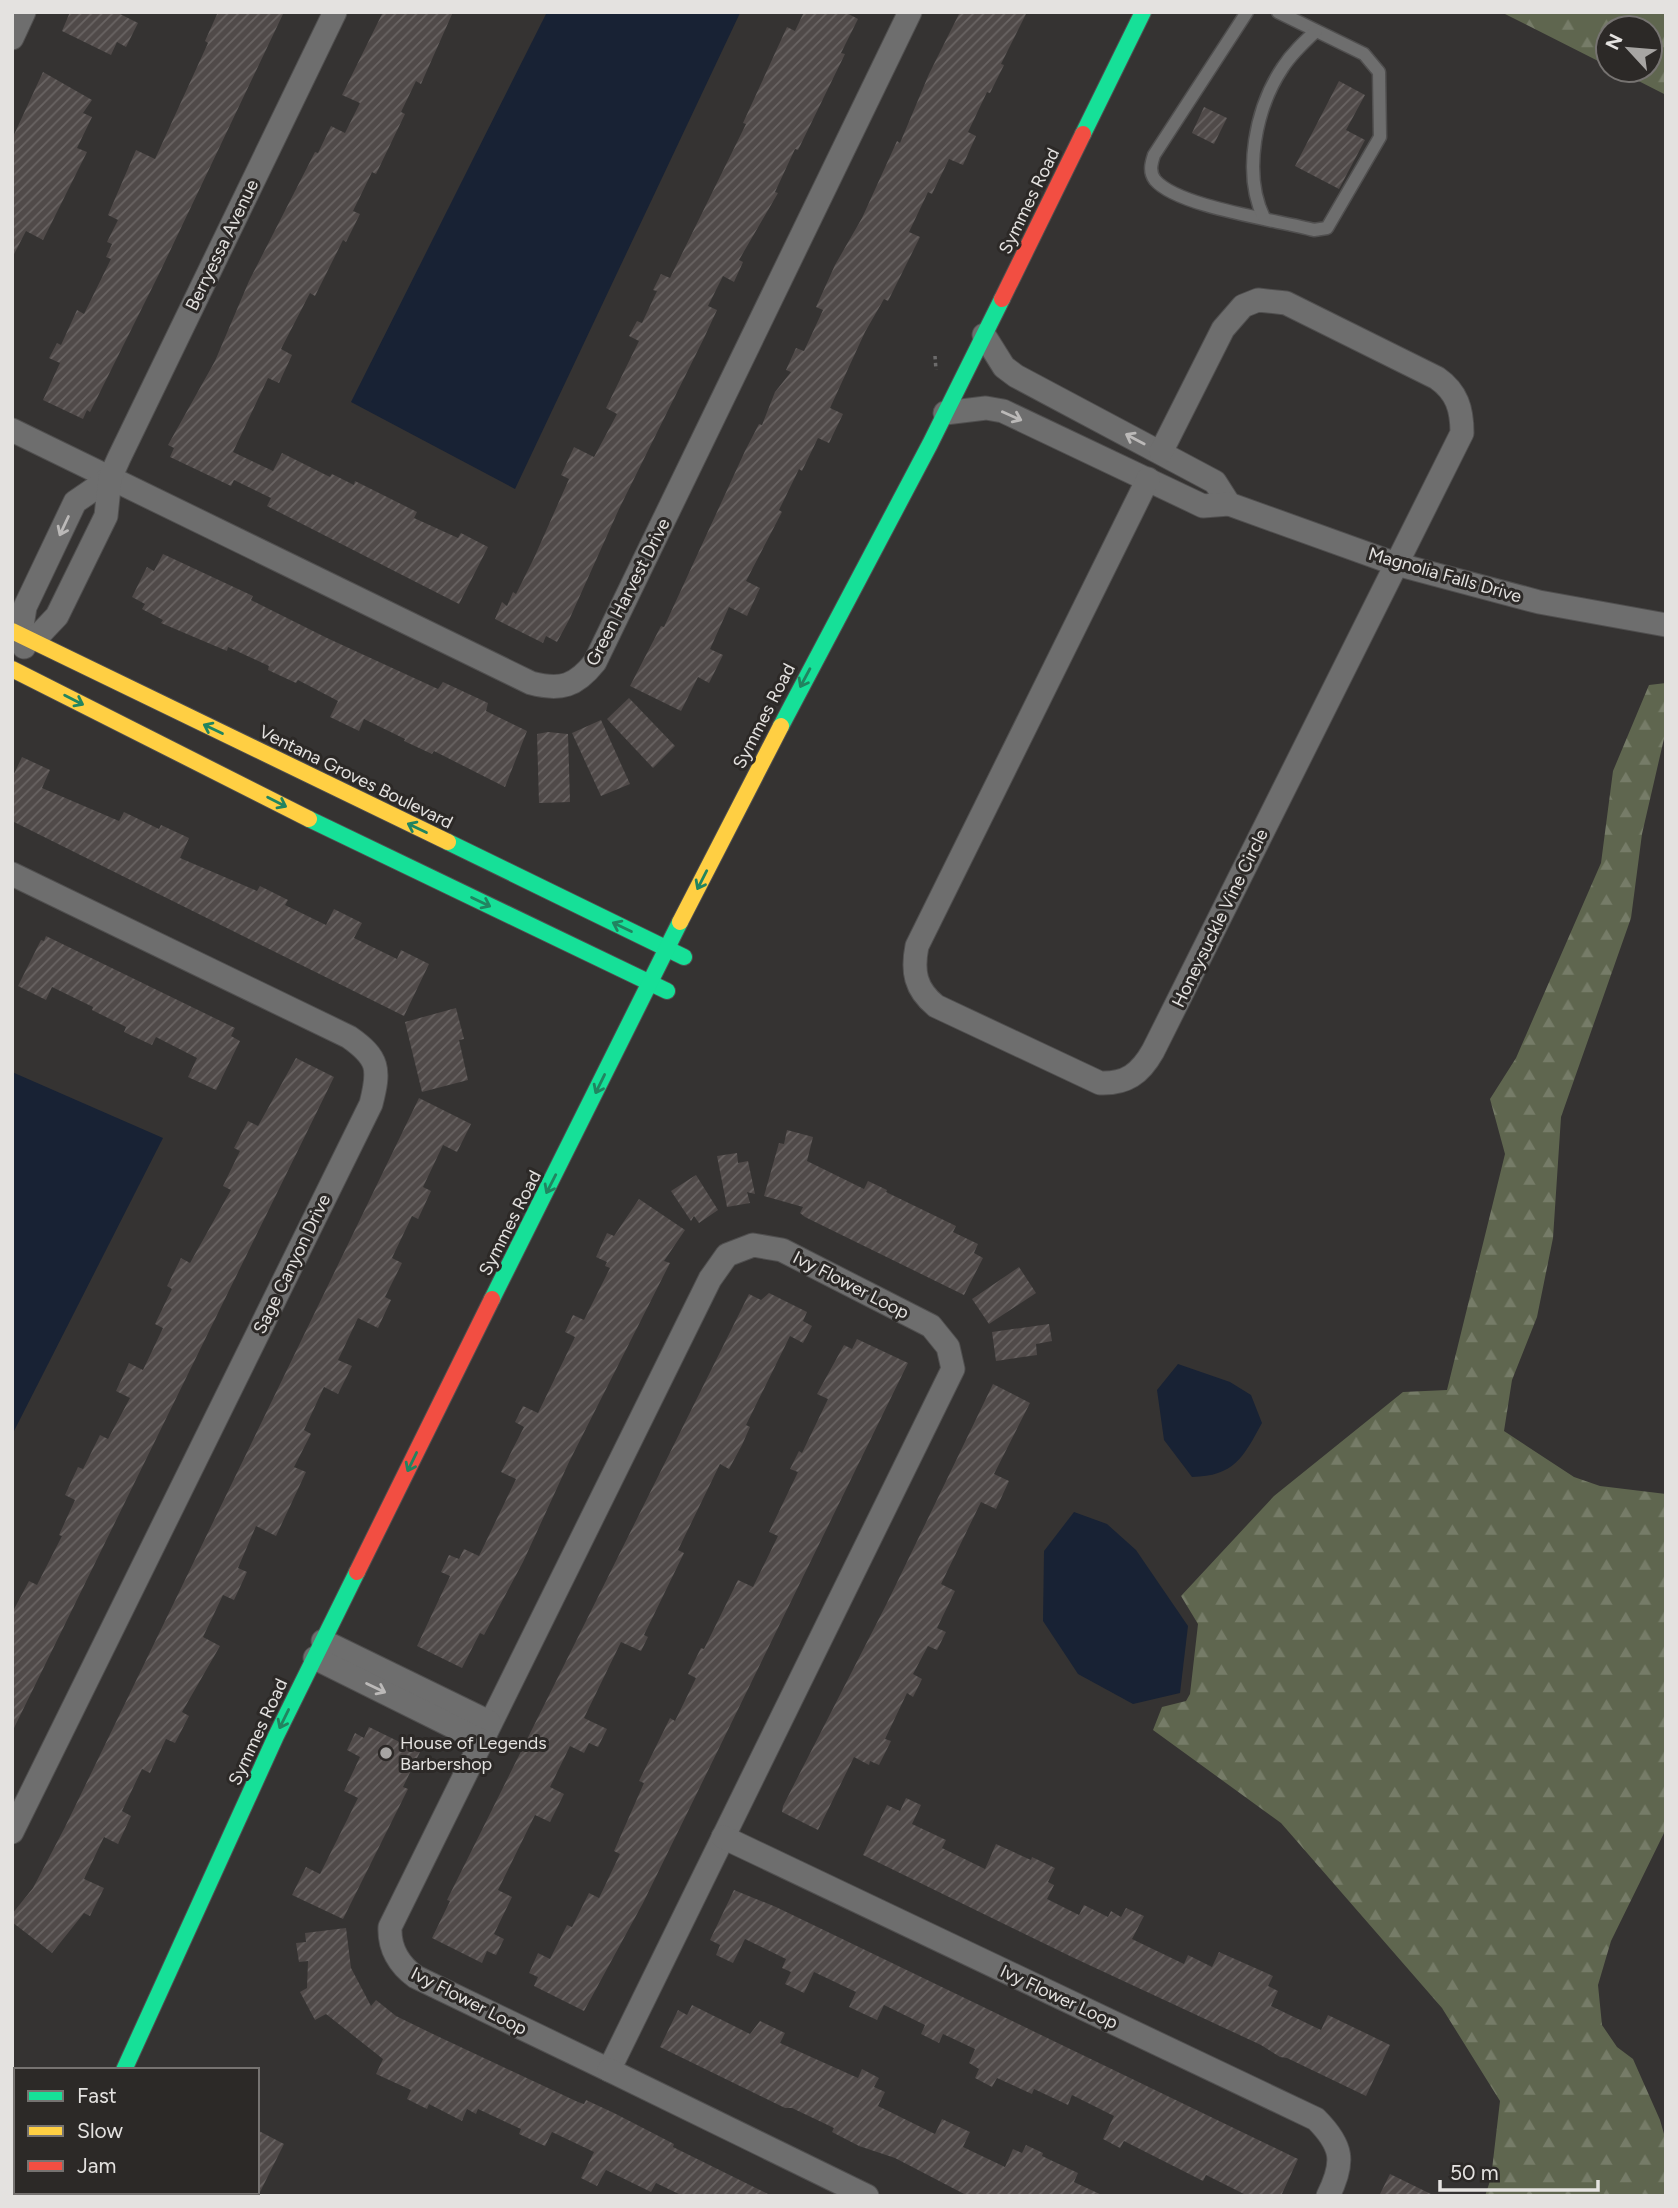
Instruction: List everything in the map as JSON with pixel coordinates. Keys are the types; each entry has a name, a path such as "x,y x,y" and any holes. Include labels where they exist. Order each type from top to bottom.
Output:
{"street":[{"path":"12,38 24,12"},
{"name":"Berryessa Avenue","path":"20,635 39,635 57,615 106,516 110,478 335,12"},
{"name":"Green Harvest Drive","path":"12,430 531,683 551,688 568,687 584,676 595,662 910,12"},
{"name":"Symmes Road","path":"739,845 945,413 1143,12"},
{"name":"Honeysuckle Vine Circle","path":"1147,480 917,946 913,966 917,985 936,1006 1087,1079 1115,1084 1144,1068 1462,433 1462,414 1448,386 1437,378 1286,303 1258,300 1243,306 1231,317 1161,452"},
{"path":"984,335 1004,367 1016,376 1215,482 1229,504"},
{"name":"Magnolia Falls Drive","path":"945,413 985,408 1003,411 1203,506 1229,504 1396,564 1539,602 1666,625"},
{"name":"Symmes Road","path":"125,2068 276,1736 333,1656 649,982 930,444"},
{"name":"Berryessa Avenue","path":"12,670 25,607 75,502 110,478"},
{"name":"Ventana Groves Boulevard","path":"12,670 355,842 649,982 676,974 667,949 20,635"},
{"name":"Sage Canyon Drive","path":"12,874 349,1037 369,1051 376,1067 370,1104 12,1832"},
{"name":"Ivy Flower Loop","path":"609,2070 953,1369 948,1347 931,1326 782,1250 768,1246 740,1248 718,1265 393,1918 389,1937 392,1949 404,1967 416,1978 867,2196"},
{"path":"333,1656 485,1731"},
{"name":"Symmes Road","path":"144,2029 249,1836"},
{"name":"Ivy Flower Loop","path":"723,1837 1316,2119 1335,2138 1340,2171 1328,2196"}],"lane":[{"path":"1247,12 1154,155 1150,169 1156,180 1186,200 1314,230 1327,228 1380,137 1379,72 1364,54 1278,12"},
{"path":"1264,218 1257,203 1254,181 1259,129 1272,85 1282,67 1317,31"}],"green space":[{"path":"1501,12 1666,12 1666,95 1644,84 1664,84 1664,14 1594,14 1594,59"},
{"path":"1666,683 1666,730 1642,834 1631,918 1561,1117 1553,1238 1537,1317 1512,1380 1504,1431 1574,1477 1600,1486 1666,1494 1666,1829 1611,1941 1598,1985 1602,2025 1617,2047 1633,2059 1660,2120 1666,2141 1666,2196 1485,2196 1491,2178 1500,2101 1442,2008 1281,1823 1153,1730 1162,1707 1186,1701 1190,1694 1198,1624 1181,1596 1274,1496 1403,1392 1447,1390 1505,1154 1490,1099 1516,1058 1601,863 1613,771 1649,685"}],"water":[{"path":"547,12 740,13 515,489 351,402"},
{"path":"12,1072 163,1138 12,1435"},
{"path":"1178,1364 1230,1382 1251,1395 1262,1423 1243,1455 1228,1469 1192,1477 1164,1440 1157,1390"},
{"path":"1074,1512 1107,1524 1136,1550 1188,1626 1180,1693 1133,1704 1078,1674 1043,1621 1044,1551"}],"building":[{"path":"70,12 116,12 138,23 126,47 117,42 111,55 62,31"},
{"path":"218,12 284,12 159,274 90,412 87,410 83,419 43,400 60,363 49,358 57,343 61,345 77,310 84,314 111,259 106,257 112,244 107,242 118,220 108,215 136,150 155,159 208,43 205,41"},
{"path":"383,12 453,12 421,84 416,81 401,112 405,114 376,174 372,172 353,211 360,214 346,242 343,240 315,296 310,293 281,349 292,355 279,383 268,378 233,452 273,471 282,453 330,477 332,474 354,485 355,481 417,512 414,518 458,538 461,533 488,547 459,604 267,506 271,498 234,480 231,486 170,457 174,448 168,445 215,361 249,281 315,152 318,153 331,126 345,133 360,103 342,95"},
{"path":"804,12 845,12 858,19 841,53 845,54 775,192 778,193 739,260 743,262 734,282 723,276 708,306 717,310 619,509 569,620 557,642 546,636 543,643 495,619 502,602 507,606 513,592 516,594 534,558 569,479 561,475 574,447 594,457 617,414 606,408 639,341 629,336 637,321 642,323 657,291 653,290 661,274 670,278 746,124 743,123 787,27 795,31"},
{"path":"960,12 1027,12 1001,64 1004,65 990,93 987,92 968,132 976,136 963,165 949,159 932,194 928,192 909,232 920,237 888,301 884,299 865,332 830,408 843,414 829,443 818,438 802,471 799,469 779,510 782,512 746,581 760,588 747,616 729,607 710,649 723,655 709,683 698,677 681,711 630,686 661,626 664,627 745,451 759,424 762,425 775,392 791,372 786,370 796,348 804,351 823,310 816,307 835,265 862,218 897,141 900,143 929,74"},
{"path":"43,72 92,100 83,113 92,117 77,148 87,152 43,240 26,231 12,258 12,139"},
{"path":"1339,81 1365,95 1346,130 1365,140 1339,189 1295,166"},
{"path":"1204,107 1227,118 1214,144 1192,133"},
{"path":"163,554 253,596 251,600 327,638 438,689 443,682 488,703 486,711 527,731 505,787 434,751 432,754 404,741 405,739 364,719 359,731 330,717 338,701 298,680 296,683 268,670 269,666 228,647 227,651 161,623 163,620 142,609 145,604 132,597 147,567 154,571"},
{"path":"629,698 675,746 653,768 607,719"},
{"path":"601,720 630,784 601,796 572,733"},
{"path":"537,734 568,734 570,802 539,803"},
{"path":"22,757 50,770 42,788 119,821 124,812 159,829 161,825 189,838 180,858 257,891 260,886 288,900 285,905 326,925 334,909 362,923 354,938 397,959 401,950 429,964 404,1016 12,821 12,778"},
{"path":"46,936 235,1028 231,1036 240,1041 216,1090 188,1077 197,1058 156,1037 152,1045 124,1032 126,1027 52,987 46,1000 18,986 41,940 44,941"},
{"path":"456,1008 464,1039 459,1040 468,1080 422,1092 405,1022"},
{"path":"296,1058 334,1077 12,1732 12,1613 29,1581 37,1585 62,1536 59,1535 75,1500 65,1495 78,1467 83,1469 100,1435 108,1439 130,1398 116,1391 129,1363 143,1370 163,1328 155,1324 172,1289 167,1286 181,1258 190,1263 231,1190 223,1186 240,1151 234,1148 248,1121 258,1126"},
{"path":"419,1098 471,1124 457,1152 443,1145 423,1187 431,1191 418,1219 412,1216 392,1258 402,1263 385,1297 391,1300 378,1328 358,1318 338,1360 352,1366 338,1394 324,1387 304,1430 311,1434 294,1467 306,1472 276,1536 256,1526 238,1568 247,1572 234,1600 223,1595 203,1637 220,1646 182,1712 189,1716 175,1743 166,1739 150,1773 142,1769 122,1811 131,1816 118,1844 104,1837 84,1879 104,1888 90,1916 84,1913 52,1953 12,1922 12,1914 33,1888 65,1827"},
{"path":"787,1130 813,1137 807,1161 864,1189 868,1181 887,1190 886,1192 956,1226 953,1232 978,1244 974,1253 983,1258 964,1295 805,1217 800,1213 803,1207 764,1196 779,1143 784,1144"},
{"path":"737,1153 738,1163 748,1161 755,1194 747,1192 750,1203 727,1207 717,1156"},
{"path":"696,1175 718,1210 699,1223 694,1216 691,1221 671,1191"},
{"path":"639,1199 685,1230 664,1261 670,1263 569,1462 523,1562 484,1635 480,1633 462,1668 417,1646 450,1576 441,1572 449,1555 459,1559 464,1549 479,1556 516,1479 501,1472 524,1427 515,1422 523,1406 538,1413 575,1337 565,1332 573,1315 584,1320 610,1268 605,1266 607,1262 596,1257 607,1233 614,1236"},
{"path":"1019,1267 1036,1293 989,1324 972,1299"},
{"path":"769,1293 807,1312 803,1321 812,1326 803,1343 790,1336 746,1425 750,1427 729,1469 720,1464 678,1550 684,1553 644,1635 648,1637 641,1651 621,1642 584,1718 607,1729 598,1747 589,1743 584,1753 570,1746 550,1787 564,1794 550,1822 535,1815 498,1890 512,1897 494,1934 504,1939 496,1955 487,1951 482,1963 432,1938 450,1901 447,1900 749,1294 761,1300"},
{"path":"1049,1324 1052,1341 1036,1344 1037,1355 996,1361 992,1332"},
{"path":"857,1339 908,1363 643,1903 584,2011 534,1986 538,1977 529,1973 538,1953 550,1959 567,1925 572,1927 589,1893 599,1898 620,1854 614,1851 644,1783 639,1781 670,1718 675,1721 696,1678 688,1674 701,1648 704,1649 738,1580 753,1587 778,1536 769,1532 798,1472 790,1469 799,1451 802,1453 828,1399 817,1394 844,1345 852,1349"},
{"path":"993,1384 1030,1403 994,1474 1009,1481 996,1509 981,1502 941,1584 955,1591 937,1628 946,1632 937,1650 928,1646 913,1674 922,1679 913,1697 907,1693 885,1739 891,1741 879,1765 870,1761 869,1765 854,1757 818,1830 782,1812 783,1806 887,1603"},
{"path":"369,1727 420,1752 403,1787 408,1789 343,1919 292,1895 306,1867 320,1874 358,1798 344,1791 360,1757 347,1750 355,1733 364,1738"},
{"path":"906,1798 921,1805 912,1824 946,1840 942,1848 985,1869 996,1844 1031,1860 1032,1857 1055,1868 1048,1882 1054,1885 1047,1899 1079,1915 1084,1905 1108,1917 1111,1911 1121,1917 1126,1908 1144,1916 1132,1939 1184,1964 1188,1955 1212,1967 1219,1952 1273,1976 1268,1986 1278,1991 1271,2006 1321,2030 1328,2015 1390,2045 1366,2096 863,1855 887,1805 900,1811"},
{"path":"734,1890 776,1907 1298,2159 1281,2196 1248,2196 1206,2175 1203,2181 1124,2141 1120,2148 1103,2139 1114,2116 1072,2095 1068,2105 1034,2089 1032,2094 997,2078 992,2087 975,2078 979,2069 969,2063 975,2049 943,2034 939,2043 921,2034 925,2025 884,2005 877,2020 849,2007 856,1992 814,1972 804,1993 785,1984 791,1972 782,1968 786,1959 745,1939 733,1963 716,1955 720,1945 710,1940"},
{"path":"346,1928 351,1968 371,2006 376,2000 396,2016 578,2102 584,2104 586,2100 614,2113 674,2144 673,2147 772,2196 683,2196 656,2183 651,2192 606,2170 597,2186 581,2178 594,2152 552,2132 545,2146 519,2134 521,2129 478,2109 476,2114 467,2109 462,2121 429,2104 427,2109 407,2099 411,2090 376,2074 383,2059 326,2014 315,2020 300,1992 307,1988 308,1961 299,1962 296,1943 306,1942 305,1933"},
{"path":"692,2005 750,2034 760,2021 785,2033 780,2043 858,2078 862,2069 879,2078 874,2087 885,2092 878,2106 935,2134 942,2119 970,2132 963,2147 1005,2167 1013,2149 1022,2153 1026,2145 1078,2173 1074,2182 1104,2196 968,2196 895,2158 859,2146 832,2132 834,2128 792,2108 785,2108 660,2047 678,2010 687,2015"},
{"path":"259,2131 284,2144 259,2194"},
{"path":"1390,2174 1435,2196 1379,2196"}],"traffic: fast":[{"path":"1083,134 1143,12"},
{"path":"781,726 930,444 1002,299"},
{"path":"309,819 667,991"},
{"path":"448,842 684,957"},
{"path":"492,1299 680,922"},
{"path":"125,2068 276,1736 357,1572"}],"traffic: slow":[{"path":"12,631 448,842"},
{"path":"12,669 309,819"},
{"path":"680,922 781,726"}],"traffic: jam":[{"path":"1002,299 1083,134"},
{"path":"357,1572 492,1299"}],"place":[{"name":"House of Legends Barbershop","path":"386,1753"}]}
